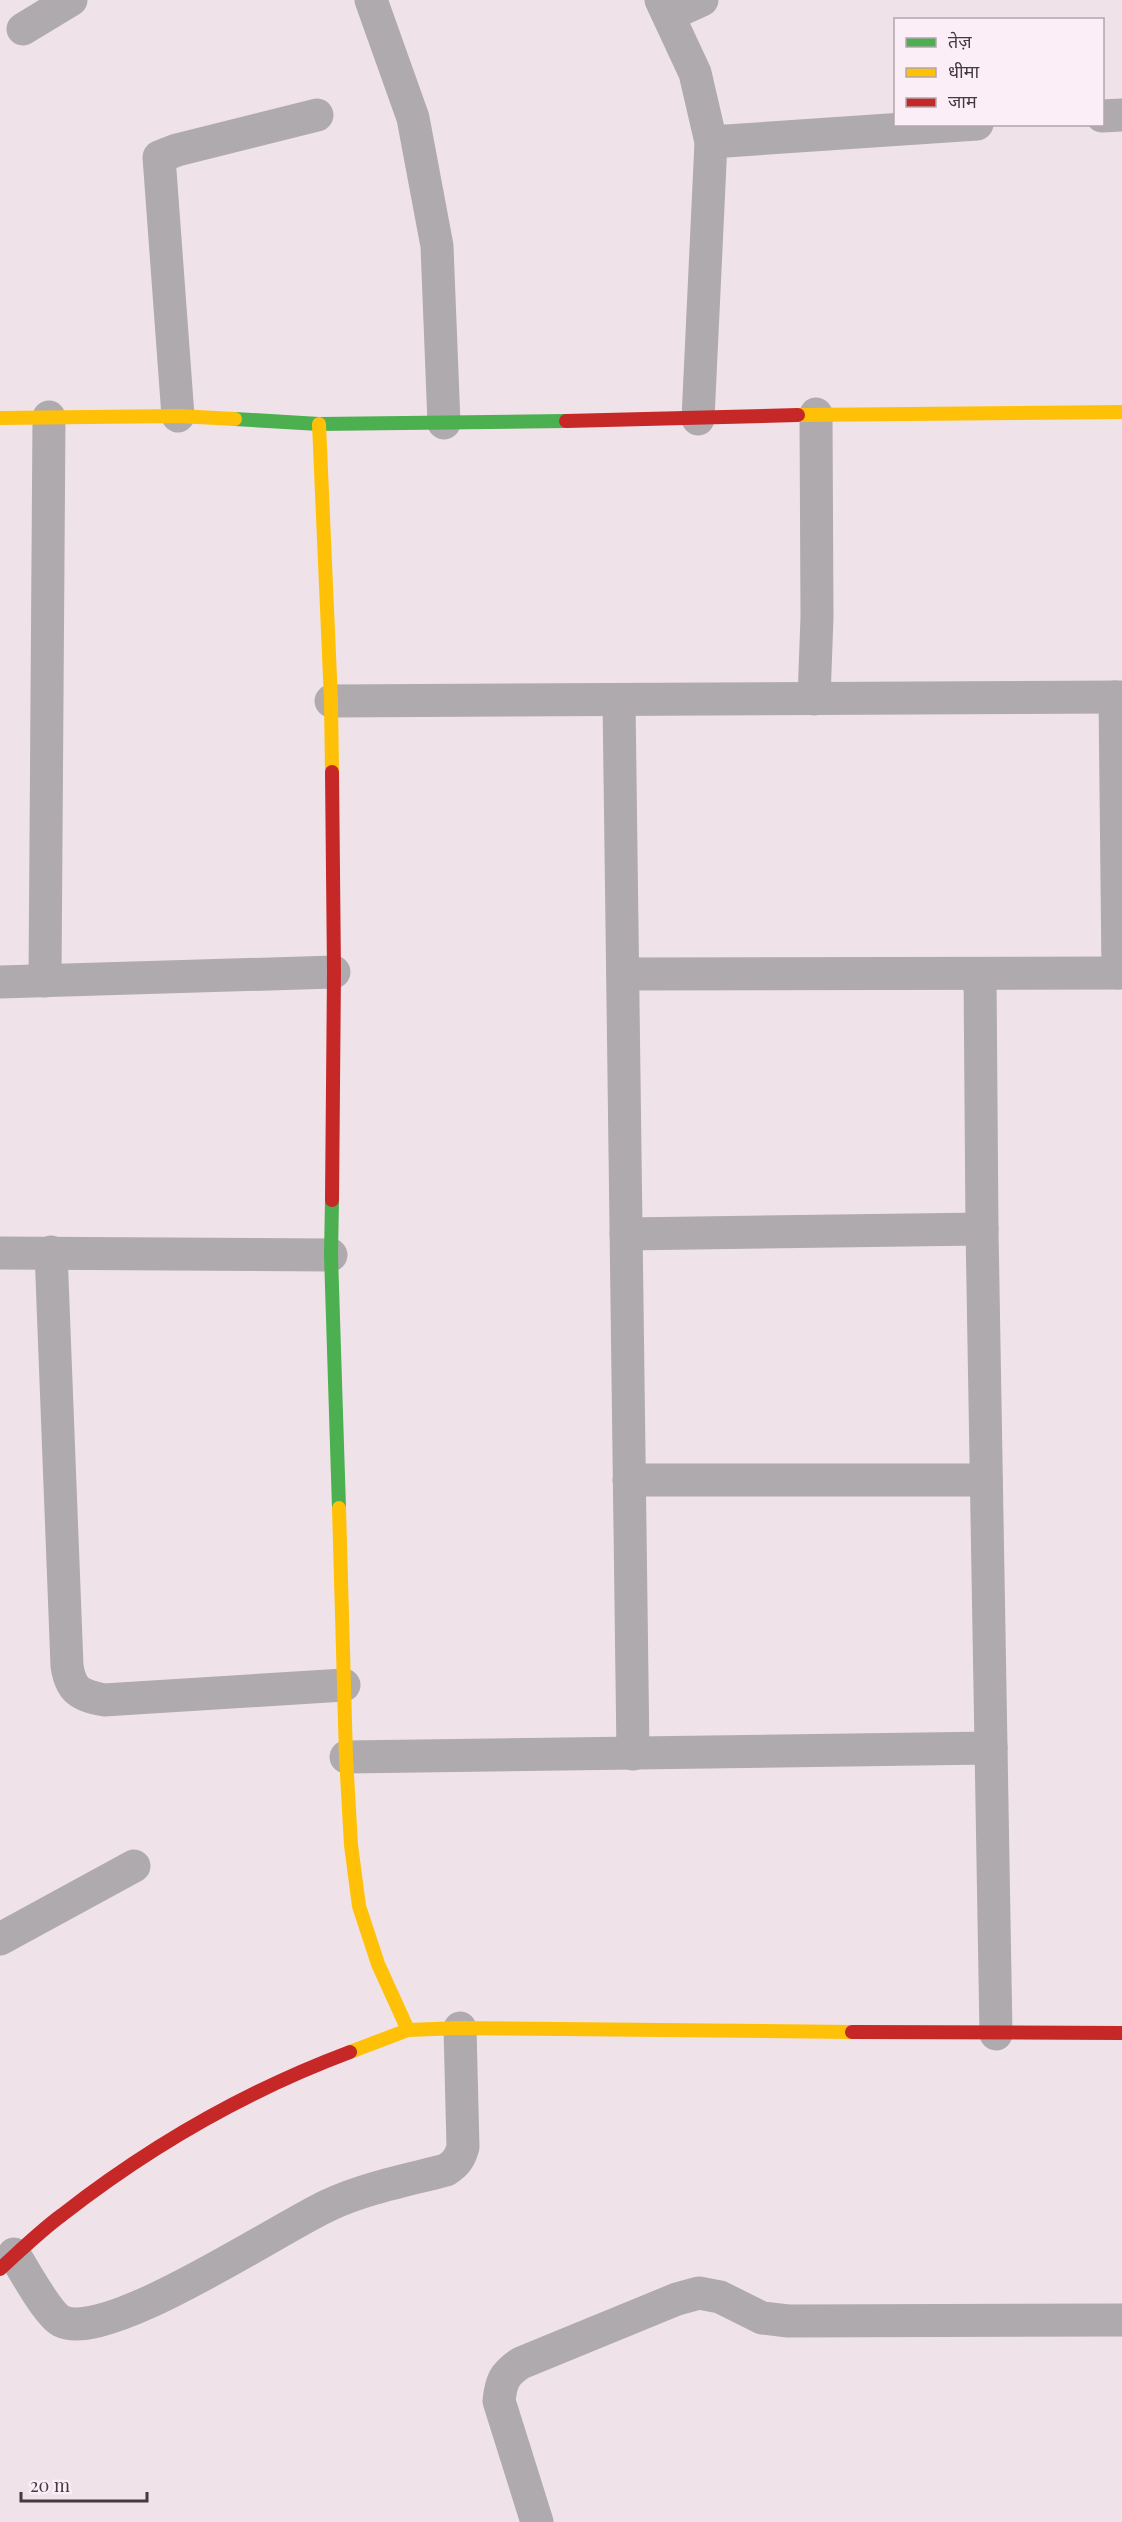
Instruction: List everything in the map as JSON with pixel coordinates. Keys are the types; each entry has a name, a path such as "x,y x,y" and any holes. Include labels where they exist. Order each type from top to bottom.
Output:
{"street":[{"path":"23,29 71,0"},
{"path":"371,0 413,118 437,246 444,423"},
{"path":"698,419 711,142 694,74 665,8 702,0"},
{"path":"177,416 159,157 177,150 317,115"},
{"path":"1104,116 1122,115"},
{"path":"711,142 947,126"},
{"path":"0,418 177,416 318,424 698,419 816,414 1122,412"},
{"path":"814,699 817,617 816,414"},
{"path":"45,981 49,417"},
{"path":"318,424 331,701 334,972 331,1255 346,1757 351,1845 359,1906 378,1964 408,2030"},
{"path":"331,701 1119,697 1120,973 623,974"},
{"path":"619,700 633,1754"},
{"path":"0,982 334,972"},
{"path":"980,974 982,1229 996,2034"},
{"path":"626,1234 982,1229"},
{"path":"51,1252 67,1666 69,1678 75,1690 105,1700 344,1685"},
{"path":"0,1253 331,1255"},
{"path":"629,1480 986,1480"},
{"path":"346,1757 991,1748"},
{"path":"0,1939 134,1866"},
{"path":"460,2028 463,2147 461,2156 454,2165 446,2170 330,2204 181,2286 139,2307 108,2319 79,2324 62,2321 51,2312 7,2261 60,2216 113,2178 207,2117 296,2072 408,2030 460,2028 996,2034 1122,2033"},
{"path":"537,2522 499,2401 501,2382 507,2372 521,2363 677,2299 699,2294 720,2297 762,2318 788,2321 1122,2320"}],"traffic: fast":[{"path":"235,419 319,424 566,421"},
{"path":"332,1200 331,1255 339,1508"}],"traffic: slow":[{"path":"798,415 1122,412"},
{"path":"0,418 178,416 235,419"},
{"path":"319,424 332,772"},
{"path":"339,1508 346,1757 351,1845 359,1906 378,1964 408,2030"},
{"path":"350,2052 408,2030 460,2028 852,2032"}],"traffic: jam":[{"path":"566,421 798,415"},
{"path":"332,772 334,972 332,1200"},
{"path":"852,2032 1122,2033"},
{"path":"0,2269 54,2221 129,2166 164,2144 273,2084 350,2052"}]}
